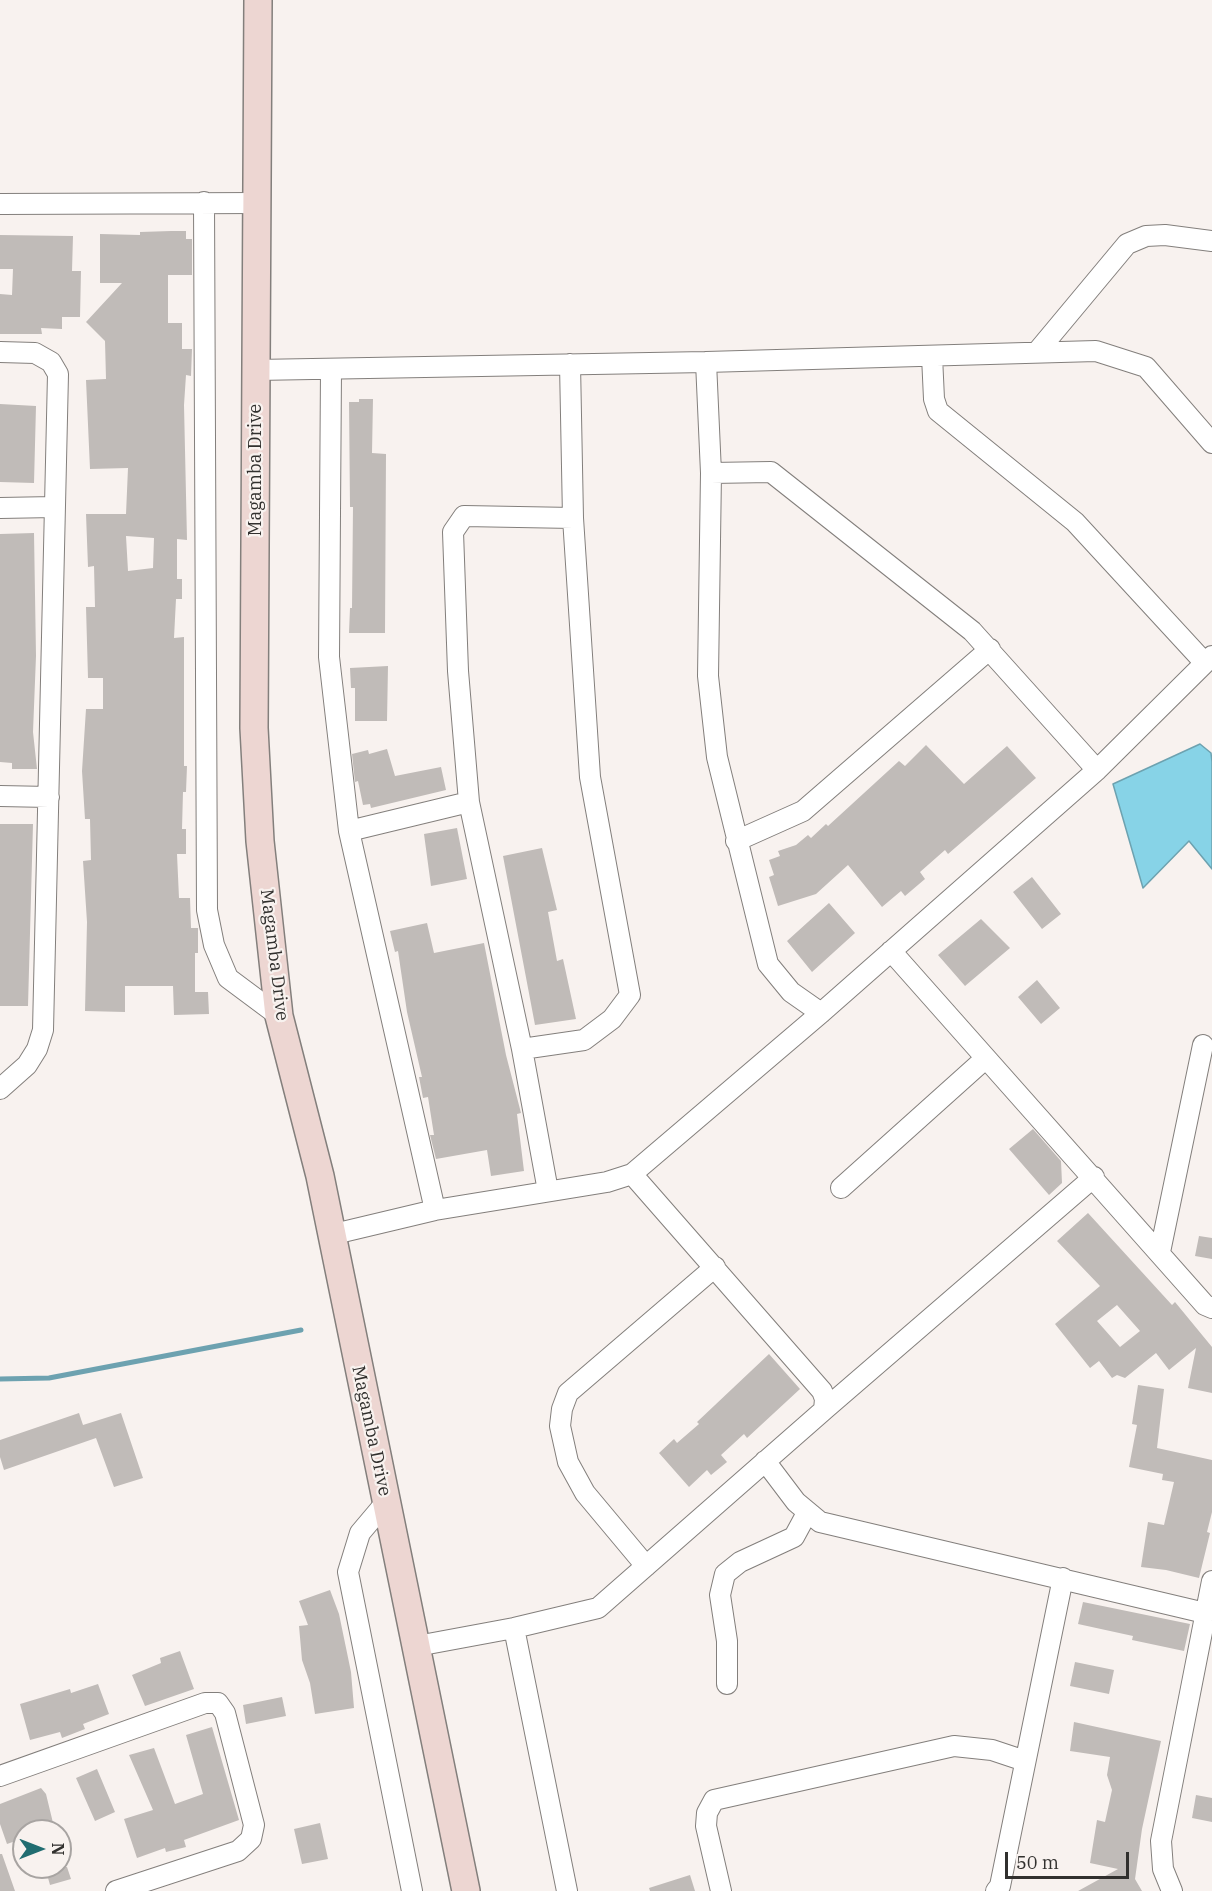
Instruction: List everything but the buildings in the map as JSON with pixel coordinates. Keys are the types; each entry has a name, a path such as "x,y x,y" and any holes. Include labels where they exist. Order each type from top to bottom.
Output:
{"street":[{"name":"Magamba Drive","path":"258,0 254,728 260,841 279,1016 320,1176 330,1235 387,1501 466,1891"},
{"path":"204,202 207,910 214,945 228,978 279,1016"},
{"path":"0,204 258,203"},
{"path":"1037,352 1127,244 1146,236 1165,235 1212,241"},
{"path":"256,370 706,362 1096,351 1146,367 1212,443"},
{"path":"0,352 35,353 51,362 58,374 44,1030 37,1049 27,1065 0,1089"},
{"path":"330,1235 435,1210 607,1182 632,1174 1097,770 1208,659 1075,522 938,411 934,399 933,356"},
{"path":"706,362 711,473 708,676 717,757 736,842 768,964 791,992 821,1012"},
{"path":"522,1049 584,1040 612,1019 630,994 590,777 573,518 570,364"},
{"path":"331,370 329,657 349,831 435,1210"},
{"path":"711,473 771,472 972,631 1097,770"},
{"path":"0,508 54,507"},
{"path":"548,1191 522,1049 470,802 458,671 453,539 455,526 464,516 573,518"},
{"path":"736,842 803,811 990,649"},
{"path":"0,796 49,797"},
{"path":"349,831 470,802"},
{"path":"891,951 1094,1177 1205,1305 1212,1308"},
{"path":"1160,1252 1203,1045"},
{"path":"841,1188 986,1058"},
{"path":"632,1174 822,1391 825,1399 824,1410"},
{"path":"417,1646 514,1628 598,1608 1094,1177"},
{"path":"646,1566 585,1493 568,1462 560,1426 562,1409 568,1393 715,1267"},
{"path":"765,1461 796,1502 820,1522 1205,1613"},
{"path":"387,1501 360,1533 348,1572 412,1891"},
{"path":"727,1684 727,1641 720,1595 725,1574 740,1563 794,1537 807,1512"},
{"path":"996,1891 1000,1886 1063,1578"},
{"path":"1172,1891 1163,1869 1161,1841 1212,1581"},
{"path":"514,1628 567,1891"},
{"path":"0,1776 206,1703 218,1704 225,1713 254,1825 251,1839 238,1851 116,1891"},
{"path":"721,1891 706,1826 707,1813 714,1800 954,1746 992,1750 1025,1761"}],"water":[{"path":"1200,744 1211,753 1212,762 1212,869 1189,841 1143,888 1113,784"}],"waterway":[{"path":"0,1379 49,1378 301,1330"}]}
